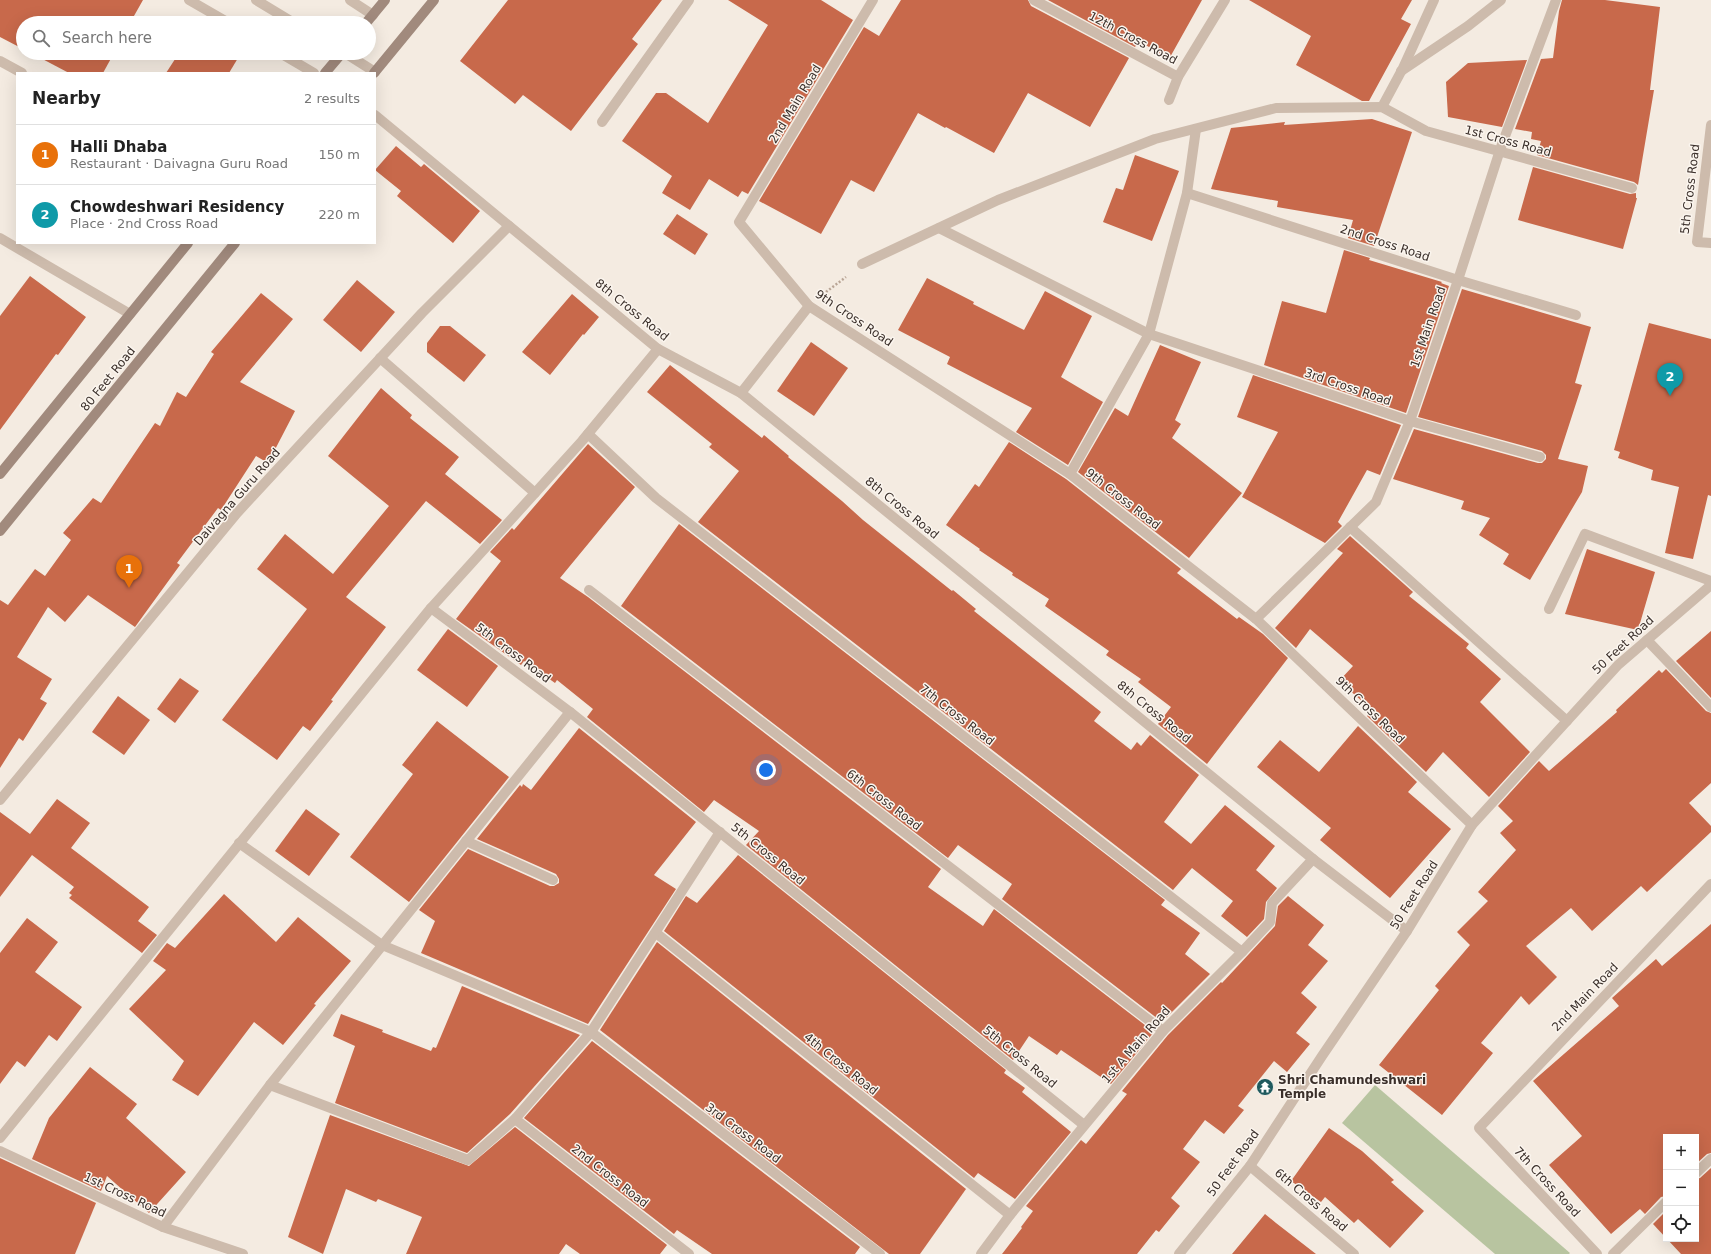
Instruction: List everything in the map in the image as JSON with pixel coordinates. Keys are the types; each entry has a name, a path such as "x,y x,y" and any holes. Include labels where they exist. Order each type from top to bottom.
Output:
{"main road":[{"path":"373,15 385,0"},
{"path":"375,72 434,0"},
{"path":"326,72 336,60"},
{"name":"80 Feet Road","path":"0,474 187,244"},
{"name":"80 Feet Road","path":"0,531 234,244"}],"street":[{"path":"189,0 216,16"},
{"path":"256,0 282,16"},
{"path":"350,0 373,15"},
{"path":"602,122 689,0"},
{"name":"2nd Main Road","path":"739,222 873,0"},
{"name":"12th Cross Road","path":"1034,0 1178,76"},
{"path":"1169,100 1178,76 1225,0"},
{"path":"862,264 998,200 1155,139 1276,108 1382,107 1401,71 1434,0"},
{"path":"1401,71 1468,26 1501,0"},
{"name":"1st Main Road","path":"1256,619 1376,502 1410,421 1500,152 1556,0"},
{"path":"292,60 312,72"},
{"path":"356,60 375,72"},
{"path":"0,61 20,72"},
{"name":"1st Cross Road","path":"1382,107 1426,132 1632,188"},
{"name":"8th Cross Road","path":"376,116 658,349 741,393 1313,859 1407,931"},
{"name":"5th Cross Road","path":"1711,125 1697,242 1711,242"},
{"path":"1070,474 1149,334 1187,193 1196,129"},
{"name":"2nd Cross Road","path":"1187,193 1458,280 1576,315"},
{"name":"9th Cross Road","path":"739,222 809,306 1070,474 1256,619 1472,825"},
{"name":"Daivagna Guru Road","path":"0,800 238,513 422,313 509,226"},
{"name":"3rd Cross Road","path":"939,228 1149,334 1410,421 1540,457"},
{"path":"0,238 130,314"},
{"path":"741,393 809,306"},
{"path":"0,1138 431,608 588,434 658,349"},
{"path":"380,358 535,493"},
{"name":"7th Cross Road","path":"588,434 656,498 1242,952"},
{"path":"1350,527 1567,721"},
{"path":"1549,609 1585,534 1711,582"},
{"name":"50 Feet Road","path":"1179,1254 1250,1166 1322,1056 1407,931 1472,825 1618,665 1711,585"},
{"name":"6th Cross Road","path":"589,590 1163,1032"},
{"name":"5th Cross Road","path":"431,608 570,712 1084,1125"},
{"path":"1647,640 1711,707"},
{"path":"163,1226 270,1085 570,712"},
{"path":"270,1085 468,1160 515,1119 591,1032 656,934 720,832"},
{"path":"466,841 553,880"},
{"name":"3rd Cross Road","path":"239,843 382,945 591,1032 880,1254"},
{"name":"1st A Main Road","path":"981,1254 1010,1215 1163,1032 1270,922 1272,903 1313,859"},
{"name":"2nd Main Road","path":"1479,1128 1711,884"},
{"name":"4th Cross Road","path":"656,934 1010,1215"},
{"name":"2nd Cross Road","path":"515,1119 689,1254"},
{"name":"7th Cross Road","path":"1479,1128 1597,1254"},
{"name":"1st Cross Road","path":"0,1151 163,1226 243,1254"},
{"path":"1699,1170 1711,1159"},
{"name":"6th Cross Road","path":"1250,1166 1354,1254"},
{"path":"1613,1254 1663,1205"}],"path":[{"path":"809,306 862,264"}],"green space":[{"path":"1375,1085 1570,1253 1495,1254 1342,1123"}],"building":[{"path":"0,0 143,0 134,16 16,16 16,45 0,37"},
{"path":"508,0 662,0 632,39 638,44 571,131 523,95 515,104 460,61"},
{"path":"728,0 821,0 853,20 748,194 742,191 738,197 709,179 690,210 662,193 672,176 622,141 656,93 666,93 708,123 768,25"},
{"path":"901,0 1028,0 1031,6 1129,58 1090,127 1028,93 994,153 918,113 874,192 851,180 821,234 759,201 864,27 879,36"},
{"path":"1048,0 1202,0 1169,59 1139,41 1135,47"},
{"path":"1249,0 1412,0 1401,19 1411,24 1369,101 1362,101 1296,65 1311,36"},
{"path":"1562,0 1605,0 1660,7 1650,90 1654,90 1638,185 1634,182 1537,155 1541,141 1531,139 1532,132 1515,129 1541,59 1553,58 1559,11"},
{"path":"44,60 110,60 104,72 67,72"},
{"path":"174,60 237,60 230,72 167,72"},
{"path":"1527,60 1502,127 1448,117 1446,82 1468,63"},
{"path":"1372,119 1412,132 1374,246 1348,238 1353,220 1277,207 1278,201 1211,189 1231,128 1285,122 1284,125"},
{"path":"396,146 421,167 424,164 480,211 453,243 397,196 401,191 376,171 376,169"},
{"path":"1135,155 1179,171 1152,241 1103,222 1116,188 1123,190"},
{"path":"1533,167 1630,194 1636,193 1637,198 1623,249 1518,220"},
{"path":"677,214 708,234 695,255 663,234"},
{"path":"1344,250 1370,258 1369,260 1442,282 1441,283 1449,286 1406,413 1264,365 1282,301 1326,313"},
{"path":"30,276 86,317 58,355 56,354 0,430 0,316"},
{"path":"927,278 1024,330 1045,291 1092,316 1061,377 1103,402 1068,465 1016,432 1032,408 947,364 950,357 898,330"},
{"path":"357,280 395,312 361,352 323,320"},
{"path":"1462,289 1591,327 1575,383 1582,385 1558,459 1588,466 1582,492 1530,580 1503,564 1509,554 1479,535 1490,518 1461,509 1464,501 1393,479 1414,429 1538,463 1542,463 1546,459 1546,455 1542,451 1418,417"},
{"path":"261,293 293,319 240,382 295,411 268,463 256,456 221,510 218,508 177,563 180,565 135,627 88,595 65,622 48,607 17,657 52,679 40,699 47,703 23,741 19,738 0,768 0,600 8,605 35,569 45,576 71,540 63,533 93,498 101,503 155,423 160,426 177,392 186,397 214,354 211,352"},
{"path":"572,294 599,317 584,335 583,334 550,375 522,352"},
{"path":"1649,323 1711,339 1711,496 1708,495 1693,559 1665,553 1679,487 1651,480 1653,470 1618,458 1620,452 1614,450"},
{"path":"440,326 450,326 486,355 464,382 427,352 427,343"},
{"path":"811,342 848,368 814,416 777,391"},
{"path":"1160,345 1201,362 1175,420 1181,424 1172,438 1242,493 1189,558 1078,472 1115,408 1128,416"},
{"path":"670,365 762,438 764,435 863,520 952,591 953,590 976,609 974,611 1101,712 1094,721 1131,750 1137,742 1141,746 1150,735 1199,775 1164,822 1191,844 1225,805 1275,846 1256,870 1277,888 1266,902 1264,919 1247,937 1221,916 1233,901 1192,868 1173,890 698,522 739,471 709,447 712,444 647,392"},
{"path":"1253,375 1401,425 1380,475 1367,470 1338,522 1342,526 1325,543 1242,497 1278,432 1237,417"},
{"path":"381,388 412,415 410,418 459,457 445,474 502,520 480,544 426,501 346,597 386,627 331,700 333,701 310,731 303,726 277,760 222,720 307,609 257,569 285,534 333,574 389,506 328,456"},
{"path":"1009,442 1066,479 1181,569 1177,573 1237,619 1239,617 1263,634 1288,658 1207,764 1158,724 1171,707 1138,682 1141,679 1106,655 1109,651 1045,606 1049,599 1012,575 1013,573 946,525 975,484 979,487"},
{"path":"588,444 635,487 560,578 588,597 941,869 928,887 983,926 994,909 1154,1032 1111,1084 1061,1050 1057,1055 1029,1036 1013,1060 746,845 759,831 714,800 704,812 587,717 593,709 557,680 555,683 524,661 521,665 456,619 501,561 490,552 512,528 514,530"},
{"path":"679,524 1165,900 1161,905 1200,933 1185,954 1210,974 1162,1022 1002,899 1012,884 958,845 948,858 621,606"},
{"path":"1350,536 1413,592 1409,596 1469,644 1466,648 1501,679 1480,702 1530,752 1489,797 1443,752 1426,772 1367,716 1372,710 1339,681 1353,666 1310,629 1296,648 1275,628 1343,553 1337,549"},
{"path":"1587,549 1655,572 1638,630 1565,614"},
{"path":"448,629 498,666 467,707 417,670"},
{"path":"1711,631 1711,698 1676,661"},
{"path":"1666,669 1706,711 1711,713 1711,783 1689,803 1711,826 1711,832 1647,892 1641,886 1592,931 1571,908 1526,946 1557,977 1529,1005 1521,996 1481,1043 1493,1053 1442,1115 1379,1065 1439,990 1435,986 1470,945 1457,932 1488,901 1478,892 1516,850 1500,833 1513,821 1498,806 1539,761 1549,771 1617,712 1616,710 1659,670 1662,673"},
{"path":"180,678 199,691 175,723 157,709"},
{"path":"118,696 150,720 124,755 92,732"},
{"path":"437,721 509,777 409,902 350,857 413,774 402,765"},
{"path":"1358,726 1417,782 1408,792 1451,829 1390,898 1320,840 1331,828 1257,767 1280,740 1319,772"},
{"path":"579,728 696,822 654,875 676,889 588,1024 421,953 435,921 419,910 468,849 550,886 554,886 559,883 559,879 556,874 477,839 520,785 522,787 523,784 531,790"},
{"path":"57,799 90,823 71,848 149,907 138,921 157,935 142,953 69,898 72,895 69,893 74,887 32,855 0,897 0,812 30,834"},
{"path":"306,809 340,834 309,876 275,851"},
{"path":"738,855 1006,1070 1004,1073 1025,1088 1022,1092 1071,1132 1015,1199 978,1173 974,1178 664,931 686,896 697,903"},
{"path":"224,894 276,942 298,917 351,961 314,1004 316,1005 283,1045 254,1022 198,1096 172,1080 184,1061 129,1009 166,970 153,961 167,943 175,948"},
{"path":"1288,896 1324,925 1308,945 1328,961 1301,993 1317,1007 1296,1033 1310,1044 1287,1072 1274,1061 1238,1106 1244,1110 1224,1134 1205,1120 1183,1149 1200,1162 1171,1198 1180,1206 1159,1232 1156,1230 1137,1254 1002,1254 1033,1211 1026,1206 1081,1140 1086,1144 1127,1094 1122,1091 1168,1035 1221,982 1222,983 1275,926 1278,906"},
{"path":"27,918 58,942 35,972 82,1007 57,1041 49,1035 25,1067 17,1061 0,1084 0,953"},
{"path":"1711,924 1711,1153 1707,1154 1699,1161 1699,1134 1663,1134 1663,1197 1645,1214 1640,1209 1611,1234 1549,1165 1582,1136 1533,1081 1619,1006 1612,998 1656,959 1662,966"},
{"path":"657,942 966,1189 920,1254 889,1254 600,1030"},
{"path":"462,986 580,1035 510,1114 467,1153 335,1103 355,1046 333,1036 341,1014 431,1051 433,1047 436,1048"},
{"path":"592,1041 860,1247 855,1254 712,1254 677,1230 674,1234 524,1118"},
{"path":"90,1067 137,1104 126,1118 186,1172 149,1213 107,1176 101,1191 32,1159 49,1118"},
{"path":"330,1115 469,1166 515,1127 667,1245 660,1254 580,1254 566,1244 559,1254 406,1254 422,1217 378,1199 376,1202 346,1189 323,1254 288,1237"},
{"path":"1329,1128 1362,1151 1394,1180 1391,1182 1424,1211 1390,1248 1358,1219 1354,1223 1325,1197 1321,1202 1291,1181"},
{"path":"0,1158 96,1203 75,1254 0,1254"},
{"path":"1711,1168 1711,1254 1681,1254 1670,1242 1699,1242 1700,1178"},
{"path":"1265,1214 1276,1223 1316,1254 1232,1254"},
{"path":"1663,1214 1663,1235 1653,1224"}],"place":[{"name":"Chowdeshwari Residency","path":"1670,396"},
{"name":"Halli Dhaba","path":"129,588"},
{"name":"Shri Chamundeshwari Temple","path":"1265,1087"}]}
